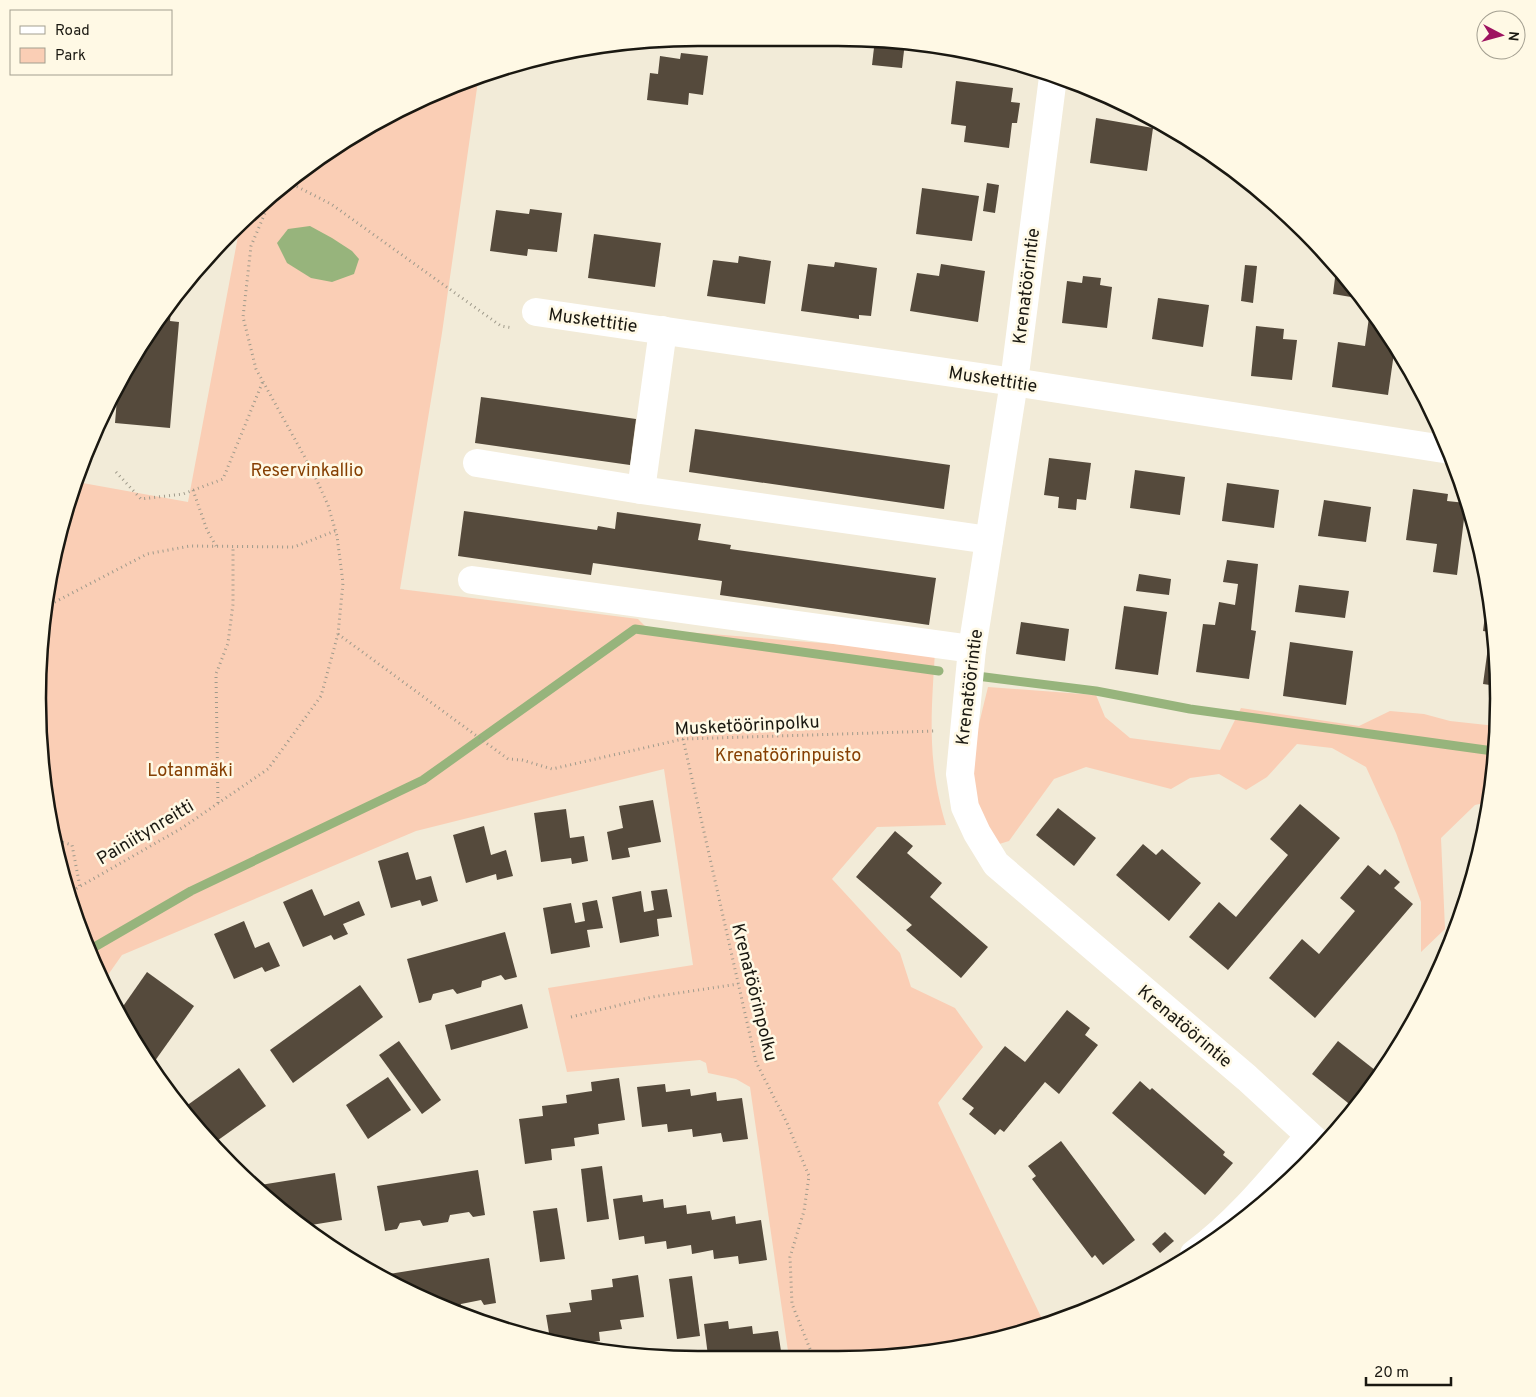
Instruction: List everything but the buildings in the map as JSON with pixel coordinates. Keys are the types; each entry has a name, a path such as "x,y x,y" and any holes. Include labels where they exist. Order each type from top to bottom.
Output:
{"street":[{"name":"Krenatöörintie","path":"1052,83 1014,382 972,649 960,774 965,807 977,833 996,864 1247,1078 1315,1141"},
{"name":"Muskettitie","path":"536,312 1014,382 1440,448"},
{"path":"641,490 663,330"},
{"path":"477,463 641,490 989,540"},
{"path":"472,580 972,649"},
{"path":"1251,1203 1315,1141"}],"path":[{"path":"295,186 331,204 501,326 518,329 536,312"},
{"name":"Painiitynreitti","path":"75,889 182,828 268,769 321,696 338,634 343,583 335,531 328,505 313,472 256,369 243,317 251,246 267,209"},
{"path":"116,472 141,499 183,494 222,479 263,380"},
{"path":"193,490 207,530 216,547"},
{"path":"54,601 147,554 190,546 294,548 335,531"},
{"path":"218,803 216,674 228,643 233,604 234,547"},
{"name":"Musketöörinpolku","path":"338,634 508,759 522,760 552,769 683,739 963,730"},
{"name":"Krenatöörinpolku","path":"683,739 756,1062 787,1123 809,1176 804,1210 790,1257 792,1304 811,1351"},
{"path":"63,842 72,845 80,887"},
{"path":"571,1017 652,997 738,984"}],"green space":[{"path":"477,85 442,333 400,589 638,619 648,629 935,652 932,697 933,759 946,825 877,827 832,879 900,953 911,987 955,1008 983,1047 938,1103 1041,1318 1006,1329 923,1345 838,1351 788,1351 750,1087 736,1079 708,1073 706,1063 700,1060 567,1072 548,988 693,965 664,769 416,831 122,955 108,975 81,908 68,867 52,784 46,698 52,613 59,571 68,530 83,483 188,502 238,236 301,181 336,156 410,114"},
{"path":"988,687 1096,695 1105,717 1130,738 1220,750 1241,708 1359,726 1390,711 1424,714 1450,721 1489,725 1481,804 1475,805 1441,838 1445,929 1421,952 1421,902 1396,833 1366,767 1332,748 1297,744 1267,777 1246,790 1219,774 1190,778 1171,789 1086,767 1054,779 1009,841 996,845 976,807 973,794 972,763"}],"shaded area":[{"path":"310,226 352,251 359,259 354,274 332,282 311,278 287,263 277,243 288,229"}],"waterway":[{"path":"95,946 191,891 423,780 635,629 939,671"},
{"path":"977,676 1096,691 1190,709 1487,750"}],"park label":[{"name":"Reservinkallio","path":"307,470"},
{"name":"Krenatöörinpuisto","path":"788,755"},
{"name":"Lotanmäki","path":"190,770"}]}
